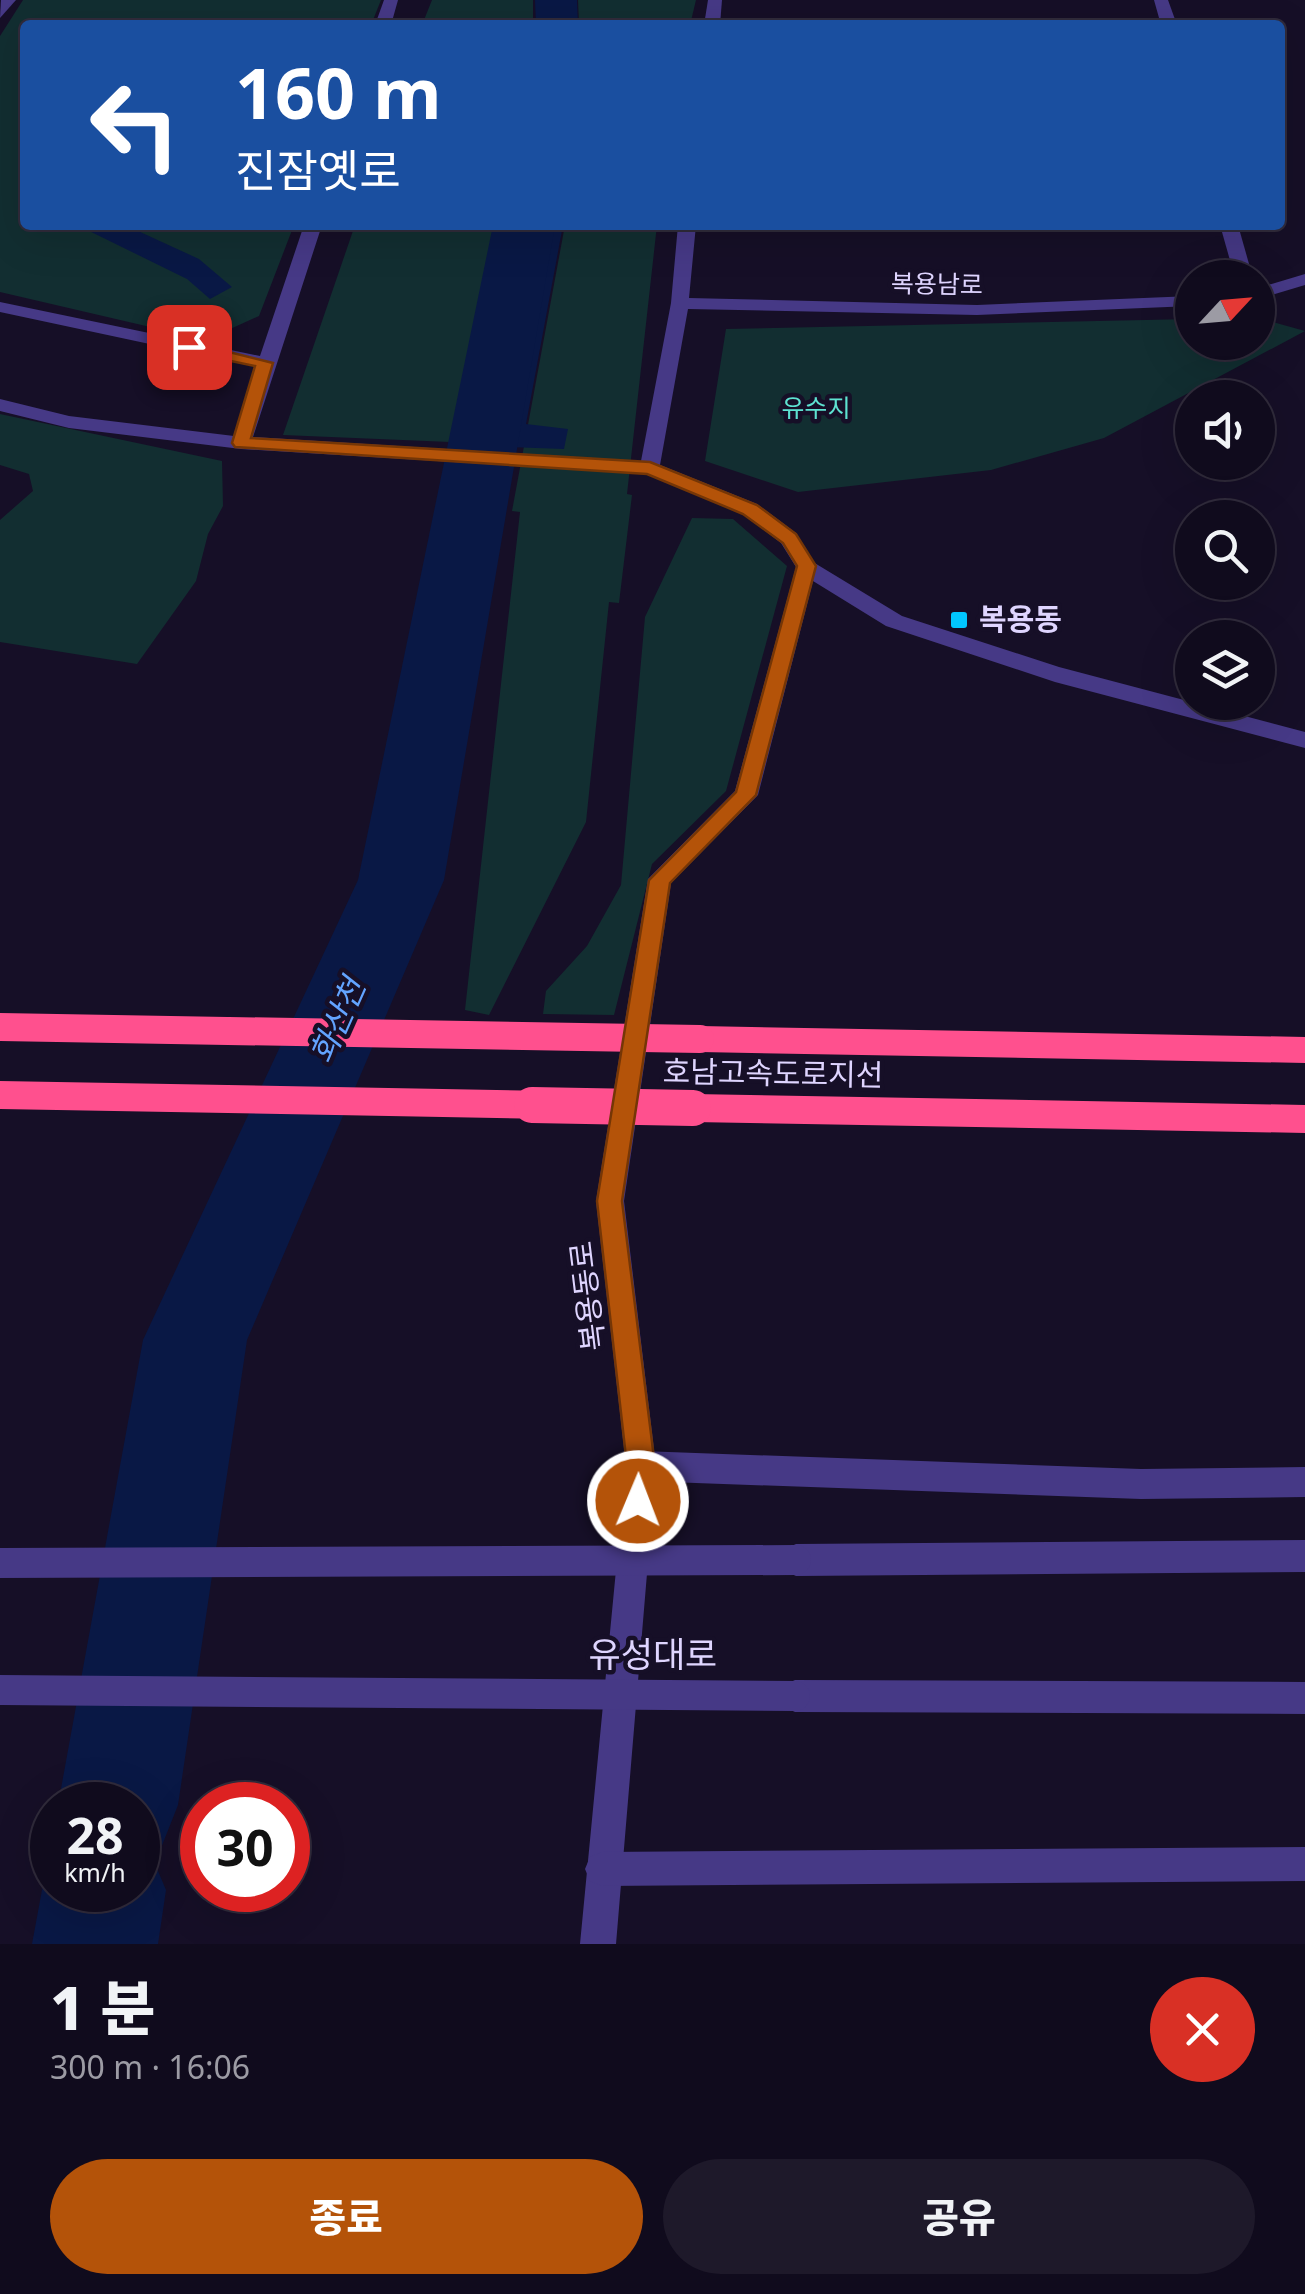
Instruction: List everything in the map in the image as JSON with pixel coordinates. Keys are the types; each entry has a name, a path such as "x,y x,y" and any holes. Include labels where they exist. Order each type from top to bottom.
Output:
{"highway":[{"name":"호남고속도로지선","path":"0,1028 1305,1050"},
{"name":"호남고속도로지선","path":"0,1095 1305,1119"}],"street":[{"path":"0,13 9,0"},
{"path":"241,443 311,230"},
{"path":"650,468 680,304 687,230"},
{"path":"1230,230 1239,260"},
{"path":"1275,289 1305,279"},
{"name":"복용남로","path":"680,304 978,310 1175,301"},
{"path":"0,307 265,363"},
{"path":"0,405 69,422 241,443 650,468 750,510 789,538 806,566 894,620 949,641 1154,702 1305,740"},
{"name":"복용동로","path":"598,1944 641,1466 610,1201 660,880 746,795 806,566"},
{"path":"641,1466 1141,1484 1305,1482"},
{"path":"0,1563 1305,1556"},
{"name":"유성대로","path":"0,1690 1305,1698"},
{"path":"602,1869 1305,1864"}],"green space":[{"path":"23,0 381,0 373,20 20,20 20,230 292,230 259,316 206,340 0,292 0,36"},
{"path":"432,0 533,0 533,20 424,20"},
{"path":"578,0 696,0 691,20 579,20"},
{"path":"353,230 510,230 474,443 283,435"},
{"path":"564,230 656,230 627,494 632,495 619,603 609,602 586,822 489,1015 465,1010 520,512 512,511"},
{"name":"유수지","path":"1175,319 1175,360 1251,360 1213,380 1175,380 1175,400 1104,438 991,470 798,492 705,461 726,329"},
{"name":"유수지","path":"1275,323 1305,331 1275,347"},
{"path":"0,414 222,461 223,506 208,534 196,581 137,664 0,642 0,520 33,491 29,474 0,465"},
{"path":"692,518 733,519 787,566 726,791 652,864 614,1015 543,1014 546,991 587,946 621,885 645,617"}],"water":[{"path":"535,0 577,0 578,20 536,20"},
{"path":"87,230 136,230 199,259 232,287 210,299 187,279"},
{"path":"512,230 562,230 526,424 568,429 564,449 479,446"}],"waterway":[{"name":"화산천","path":"122,1782 195,1340 401,880 523,230"},
{"name":"화산천","path":"95,1944 100,1912"}],"place":[{"name":"복용동","path":"959,620"}],"route":[{"path":"189,347 265,363 241,443 650,468 750,510 789,538 806,566 746,795 660,880 610,1201 641,1466 638,1501"}]}
